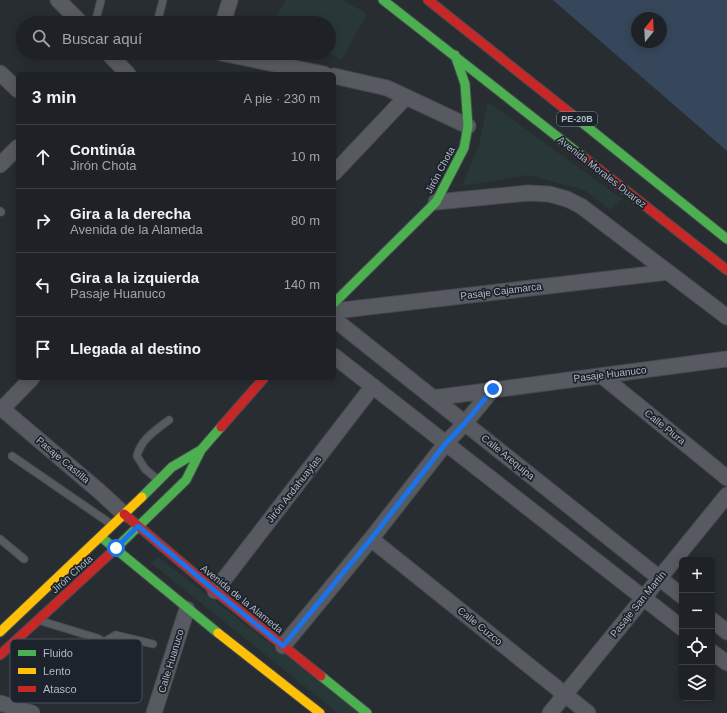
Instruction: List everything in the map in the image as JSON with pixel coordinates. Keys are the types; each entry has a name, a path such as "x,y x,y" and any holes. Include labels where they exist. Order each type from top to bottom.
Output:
{"main road":[{"name":"Avenida Morales Duarez","path":"383,0 727,270"},
{"name":"PE-20B","path":"428,0 727,239"},
{"name":"Jirón Chota","path":"336,296 436,202 464,148 468,126 465,84 455,55"},
{"name":"Jirón Chota","path":"17,639 116,548 186,480 201,450 262,380"},
{"name":"Jirón Chota","path":"0,632 101,537 172,467 201,450"},
{"name":"Avenida de la Alameda","path":"124,514 215,591 367,713"},
{"path":"101,537 187,609 320,713"},
{"name":"Jirón Chota","path":"0,655 10,646"}],"street":[{"path":"58,0 74,16"},
{"path":"225,16 230,0"},
{"path":"115,60 126,72"},
{"path":"255,60 313,72"},
{"path":"0,73 16,88"},
{"path":"336,76 387,88 468,126"},
{"path":"336,171 406,97"},
{"path":"0,165 16,150"},
{"path":"436,202 528,193 549,194 567,199 581,206 727,317"},
{"name":"Pasaje Cajamarca","path":"336,311 668,272"},
{"name":"Calle Arequipa","path":"336,321 679,594"},
{"path":"336,358 679,626"},
{"name":"Pasaje Huanuco","path":"433,398 727,359"},
{"name":"Calle Piura","path":"602,376 727,478"},
{"path":"1,408 30,380"},
{"name":"Jirón Andahuaylas","path":"215,591 373,386"},
{"path":"283,646 371,539 446,443 465,423 493,389"},
{"name":"Pasaje Castilla","path":"1,408 100,491 124,514"},
{"name":"Pasaje San Martin","path":"550,713 727,495"},
{"name":"Calle Cuzco","path":"371,539 588,713"},
{"name":"Calle Huanuco","path":"154,713 187,609"},
{"path":"715,622 727,632"},
{"path":"715,654 727,663"},
{"path":"0,703 32,713"}],"lane":[{"path":"97,16 101,0"},
{"path":"159,16 163,0"},
{"path":"158,480 145,469 137,456 144,440 169,420"},
{"path":"12,456 112,526"},
{"path":"0,539 24,559"},
{"path":"38,620 99,639"},
{"path":"108,639 116,634 134,639"},
{"path":"142,641 152,644"}],"shaded area":[{"path":"286,0 343,0 367,14 341,60 336,57 336,16 277,16"},
{"path":"488,102 622,199 610,210 585,190 527,175 462,186 479,145"},
{"path":"158,557 360,713 338,713 151,563"}],"water":[{"path":"553,0 727,0 727,151"}],"traffic: fast":[{"path":"383,0 582,156"},
{"path":"336,301 436,202 464,148 468,126 465,84 455,55"},
{"path":"570,113 727,239"},
{"path":"113,551 186,480 201,450 221,427"},
{"path":"142,497 172,467 201,450"},
{"path":"101,537 218,633"},
{"path":"321,676 367,713"}],"traffic: slow":[{"path":"0,632 142,497"},
{"path":"218,633 320,713"}],"traffic: jam":[{"path":"428,0 570,113"},
{"path":"582,156 727,270"},
{"path":"221,427 262,380"},
{"path":"124,514 215,591 321,676"},
{"path":"17,639 113,551"},
{"path":"0,655 10,646"}],"route":[{"path":"116,548 138,526 283,646 371,539 446,443 465,423 493,389"}]}
